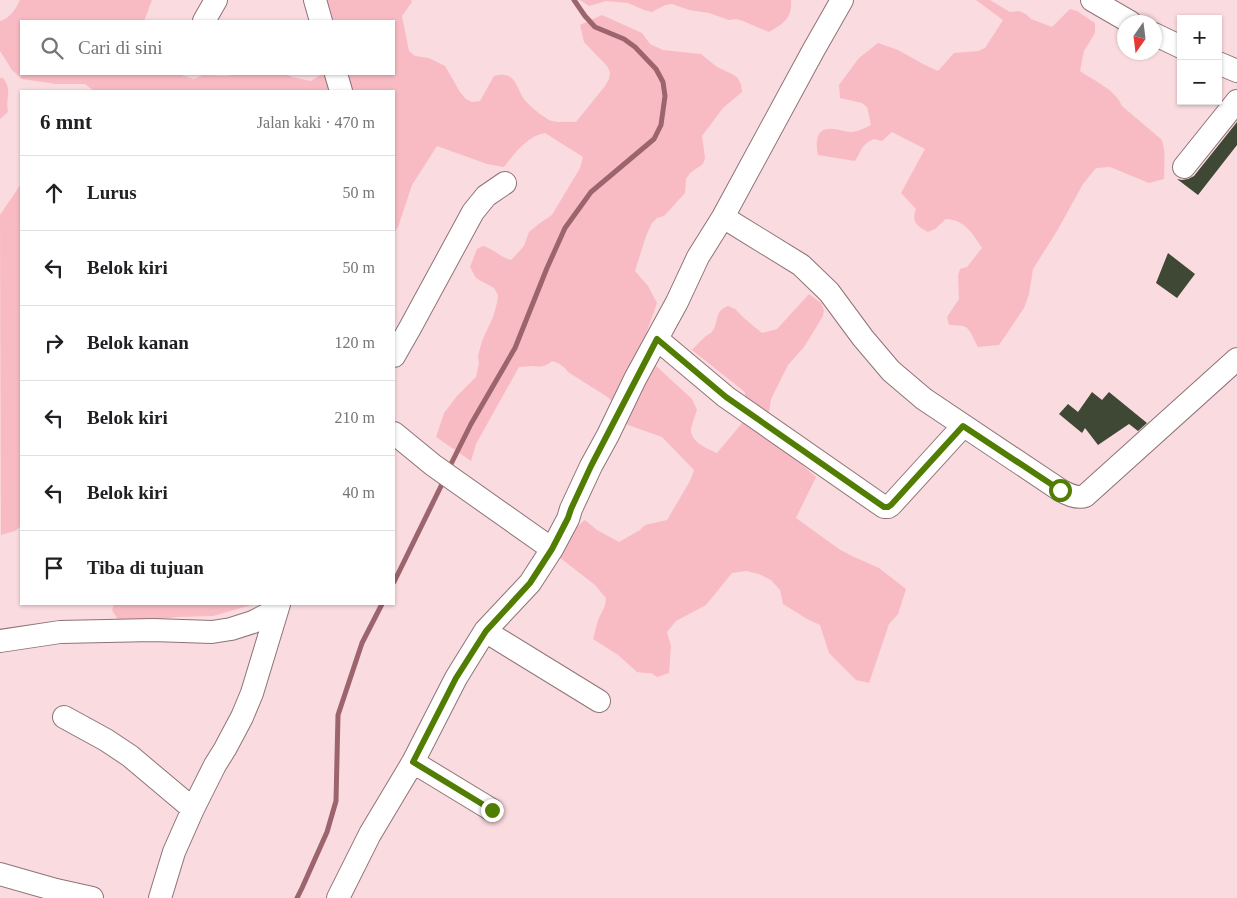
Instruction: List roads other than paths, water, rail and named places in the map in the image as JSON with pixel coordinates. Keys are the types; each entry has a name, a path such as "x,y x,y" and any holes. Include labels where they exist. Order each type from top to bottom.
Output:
{"street":[{"path":"205,20 216,0"},
{"path":"315,0 321,20"},
{"path":"338,898 370,834 413,762 456,678 486,631 530,583 552,549 591,466 698,258 723,217 812,50 842,0"},
{"path":"1092,0 1118,15"},
{"path":"1162,38 1177,45"},
{"path":"1222,65 1237,71"},
{"path":"336,75 341,90"},
{"path":"1184,167 1237,101"},
{"path":"395,354 473,212 486,196 505,183"},
{"path":"723,217 801,265 829,292 863,338 891,371 924,399 1067,494 1086,496 1237,359"},
{"path":"657,339 726,397 884,507 891,505 963,426"},
{"path":"395,434 468,490 552,549"},
{"path":"0,641 60,632 153,630 212,632 232,630 254,622 278,607"},
{"path":"160,898 174,852 215,765 242,717 252,693 278,607"},
{"path":"486,631 599,701"},
{"path":"64,717 106,740 130,756 193,810"},
{"path":"413,762 492,810"},
{"path":"0,874 92,898"}],"waterway":[{"path":"448,470 471,424 515,348 565,228 591,192 654,139 661,125 665,96 663,82 656,69 635,47 624,39 595,27 574,0"},
{"path":"395,580 444,480"},
{"path":"297,898 327,832 336,801 338,715 362,643 381,605"}]}
